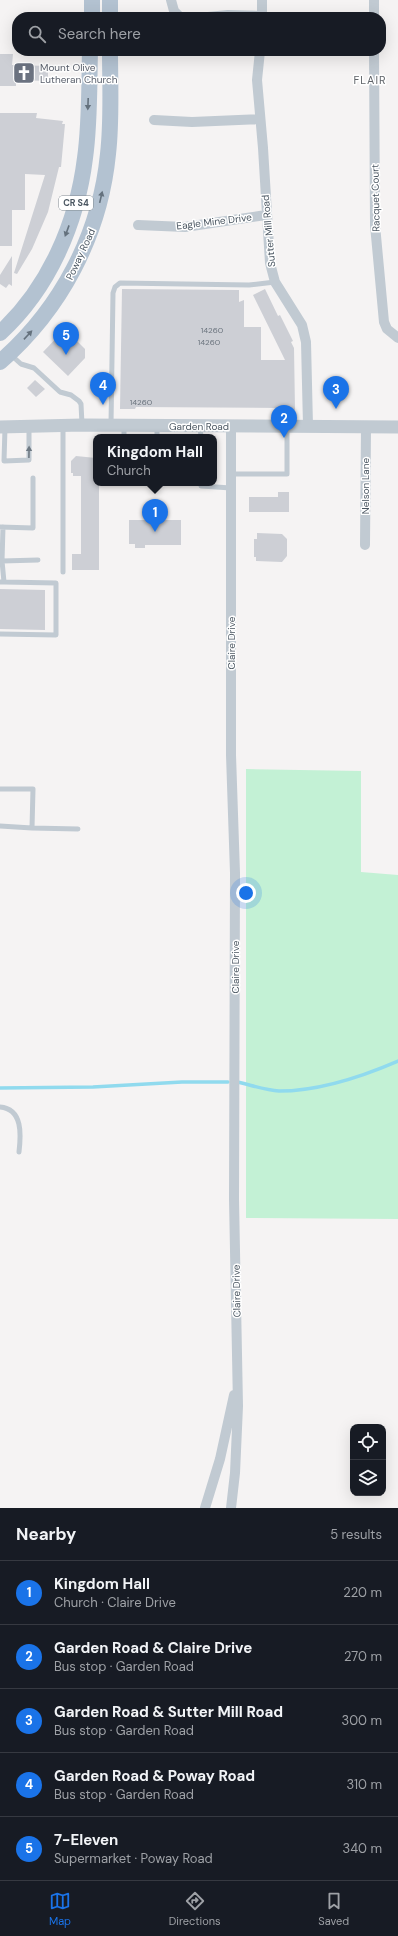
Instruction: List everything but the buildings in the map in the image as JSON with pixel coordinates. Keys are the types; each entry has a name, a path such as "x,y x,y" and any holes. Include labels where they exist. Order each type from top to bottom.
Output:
{"main road":[{"path":"92,0 92,12"},
{"path":"110,0 110,12"},
{"name":"Poway Road","path":"0,333 26,304 48,272 63,242 75,209 82,180 86,148 90,56"},
{"name":"Poway Road","path":"5,358 42,319 65,285 83,251 96,218 105,178 108,154 110,56"}],"street":[{"path":"171,0 175,12"},
{"path":"262,0 262,12"},
{"path":"374,0 374,12"},
{"name":"Sutter Mill Road","path":"259,56 257,80 270,262 275,282 302,325 306,342 308,426"},
{"name":"Racquet Court","path":"374,56 374,195 377,255 384,322 387,330 398,338"},
{"path":"154,120 192,122 260,119"},
{"name":"Eagle Mine Drive","path":"138,225 185,226 266,215"},
{"name":"Garden Road","path":"3,427 111,425 124,431 200,431 231,426 398,427"},
{"name":"Claire Drive","path":"231,426 231,755 235,873 234,1199 238,1379 235,1473 231,1508"},
{"name":"Nelson Lane","path":"365,545 366,427"},
{"path":"205,1508 220,1459 238,1379"}],"lane":[{"path":"111,425 113,293 115,287 120,283 249,285 275,282"},
{"path":"5,358 34,368 60,392 71,395 79,401 81,404 82,425"},
{"path":"63,426 63,572"},
{"path":"231,474 287,474 287,426"},
{"path":"3,427 2,460 29,460 29,427"},
{"path":"0,634 56,635 56,582 2,582 1,527 33,528 33,478"},
{"path":"201,486 231,488"},
{"path":"2,561 38,560"},
{"path":"0,788 33,788 32,828"},
{"path":"0,826 78,829"},
{"path":"0,1107 6,1107 14,1113 18,1120 21,1135 19,1152"}],"green space":[{"path":"246,769 361,771 361,872 398,875 398,1219 246,1218"}],"waterway":[{"path":"237,1082 263,1089 279,1091 310,1089 355,1078 398,1061"},
{"path":"0,1088 93,1087 182,1082 228,1082"}],"place":[{"name":"Mount Olive Lutheran Church","path":"24,73"},
{"name":"7-Eleven","path":"66,355"},
{"name":"Garden Road & Poway Road","path":"103,405"},
{"name":"Garden Road & Sutter Mill Road","path":"336,409"},
{"name":"Garden Road & Claire Drive","path":"284,438"},
{"name":"Kingdom Hall","path":"155,532"}],"district":[{"name":"FLAIR","path":"370,80"}]}
